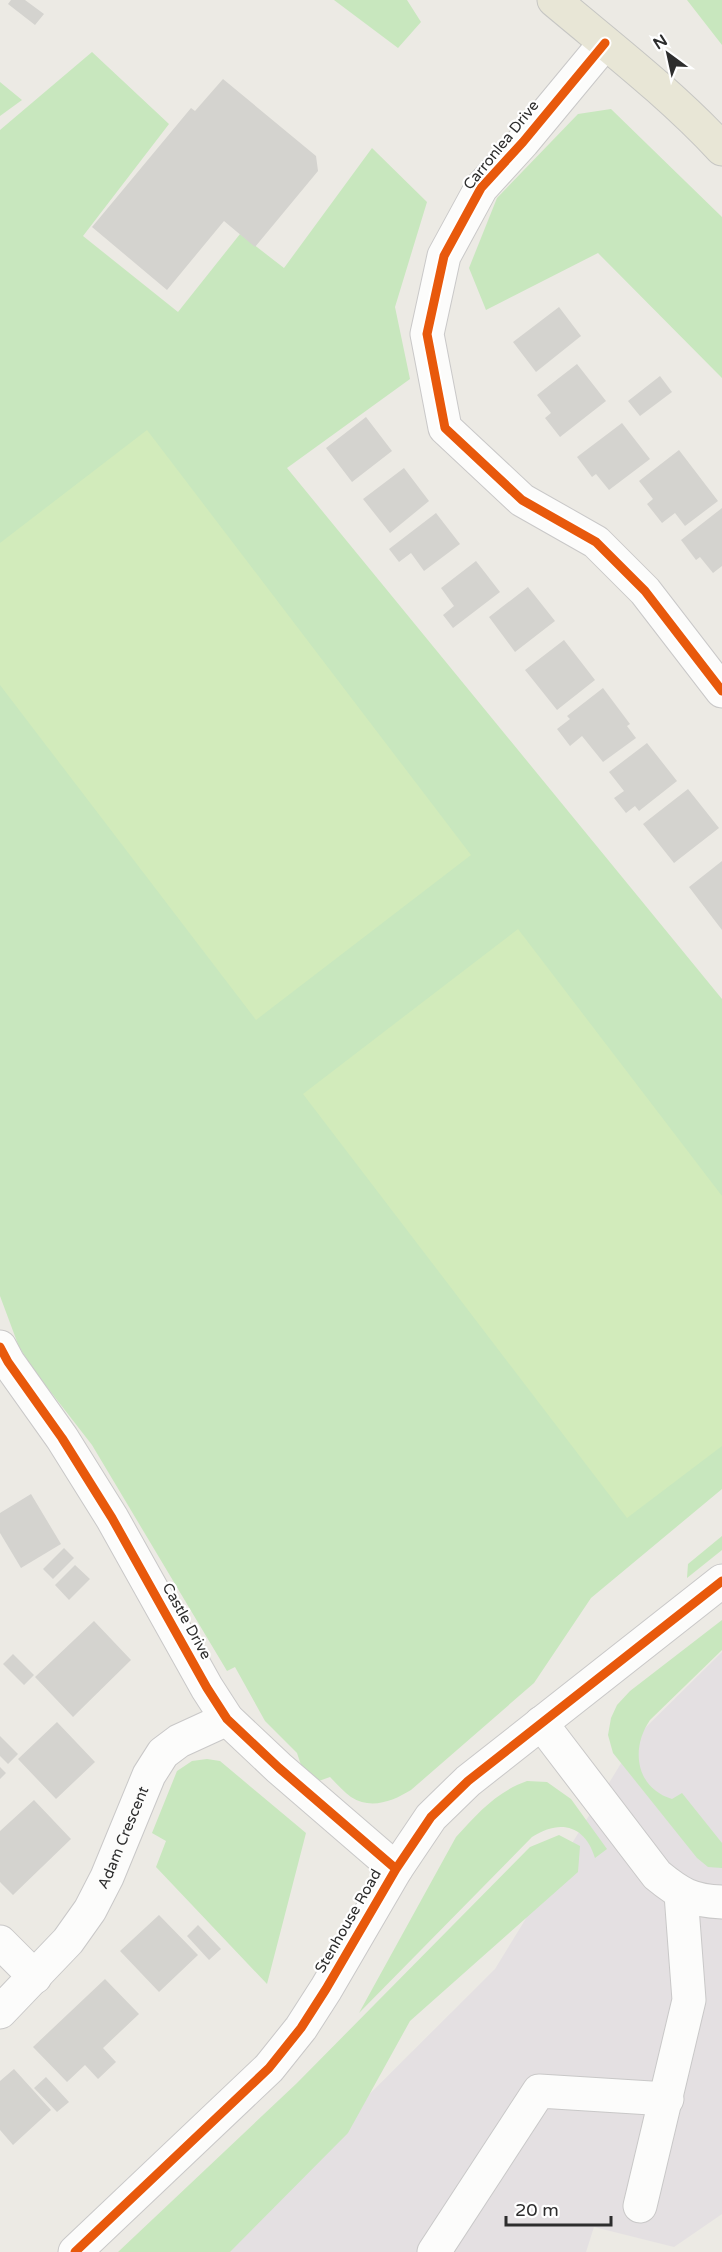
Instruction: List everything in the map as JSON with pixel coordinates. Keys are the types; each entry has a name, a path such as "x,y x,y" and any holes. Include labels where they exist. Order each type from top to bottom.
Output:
{"main road":[{"path":"554,0 654,83 699,124 722,149"}],"street":[{"name":"Carronlea Drive","path":"605,43 523,142 481,188 444,256 427,334 445,428 522,500 596,542 645,591 722,691"},
{"name":"Castle Drive","path":"3,1359 62,1438 112,1518 207,1688 227,1719 279,1768 396,1869"},
{"name":"Stenhouse Road","path":"75,2252 269,2068 301,2028 396,1869 431,1817 468,1781 722,1581"},
{"name":"Adam Crescent","path":"0,2012 68,1941 90,1910 107,1877 149,1775 163,1754 179,1741 227,1719"},
{"path":"541,1723 657,1875 681,1894 707,1901 722,1902"},
{"path":"640,2206 689,2000 681,1894"},
{"path":"0,1942 35,1977"},
{"path":"434,2252 539,2091 667,2099"}],"shaded area":[{"path":"722,1652 722,2214 674,2247 594,2227 586,2252 211,2252 495,1969 639,1734"}],"green space":[{"path":"334,0 407,0 421,22 398,48"},
{"path":"687,0 722,0 722,45"},
{"path":"92,52 169,124 83,236 178,312 240,234 284,268 372,148 427,202 395,307 410,379 287,468 722,999 722,1489 591,1598 534,1683 411,1790 397,1798 382,1802 359,1801 348,1795 330,1777 316,1782 301,1765 297,1753 265,1721 235,1667 227,1671 92,1445 36,1373 19,1347 0,1296 0,130"},
{"path":"0,82 22,100 0,116"},
{"path":"611,109 722,217 722,378 598,253 486,310 469,268 497,198 578,114"},
{"path":"147,430 471,855 256,1020 0,685 0,543"},
{"path":"518,929 722,1196 722,1446 627,1518 303,1094"},
{"path":"722,1536 722,1550 687,1578 688,1564"},
{"path":"722,1620 722,1650 650,1720 640,1743 639,1755 644,1777 651,1786 660,1794 672,1799 682,1793 722,1843 722,1868 708,1867 697,1858 613,1753 608,1735 611,1718 617,1705 630,1691"},
{"path":"207,1759 220,1761 306,1833 267,1984 156,1867 166,1841 152,1833 177,1771 192,1761"},
{"path":"527,1781 547,1782 571,1799 607,1849 595,1858 585,1838 570,1828 552,1828 532,1837 359,2013 456,1837 497,1797"},
{"path":"559,1835 580,1846 578,1872 410,2021 348,2133 230,2252 118,2252 297,2083 530,1847"}],"building":[{"path":"11,0 25,0 44,14 35,25 8,4"},
{"path":"223,79 316,156 318,171 255,247 224,221 167,290 92,227 191,108 195,111"},
{"path":"559,307 581,336 536,372 513,342"},
{"path":"577,364 606,401 560,437 545,418 551,413 537,395"},
{"path":"660,376 672,392 640,416 628,401"},
{"path":"366,417 392,451 352,482 326,448"},
{"path":"622,423 650,459 609,490 596,474 592,477 577,457"},
{"path":"679,450 718,501 685,526 675,513 662,523 647,504 653,499 639,481"},
{"path":"404,468 429,501 390,533 363,499"},
{"path":"722,508 722,566 713,573 700,557 696,560 681,540"},
{"path":"436,513 460,544 424,571 411,553 399,562 389,549"},
{"path":"476,561 500,592 453,628 443,615 454,606 441,588"},
{"path":"528,587 555,621 515,652 489,617"},
{"path":"564,640 595,680 557,710 525,670"},
{"path":"603,688 630,724 627,726 636,738 603,762 582,736 570,746 557,729 570,719 567,716"},
{"path":"647,743 677,781 639,811 635,806 626,813 614,798 624,791 609,772"},
{"path":"688,789 719,828 674,863 643,824"},
{"path":"722,861 722,930 689,887"},
{"path":"31,1494 61,1544 21,1568 0,1533 0,1513"},
{"path":"64,1548 74,1558 53,1579 43,1569"},
{"path":"75,1565 90,1579 69,1600 55,1585"},
{"path":"94,1621 131,1660 73,1717 35,1677"},
{"path":"13,1654 34,1675 24,1685 3,1664"},
{"path":"57,1722 95,1762 56,1799 18,1759"},
{"path":"0,1736 18,1754 8,1764 0,1756"},
{"path":"0,1767 6,1773 0,1779"},
{"path":"34,1800 71,1839 13,1895 0,1882 0,1831"},
{"path":"159,1915 198,1955 159,1992 120,1951"},
{"path":"198,1925 221,1949 209,1960 187,1936"},
{"path":"105,1979 139,2014 103,2048 116,2062 98,2079 85,2065 67,2082 33,2047"},
{"path":"14,2069 51,2110 13,2145 0,2130 0,2081"},
{"path":"46,2077 69,2102 57,2112 34,2088"}],"cycle path":[{"path":"605,43 523,142 481,188 444,256 427,334 445,428 522,500 596,542 645,591 722,691"},
{"path":"0,1347 8,1362 62,1438 112,1518 207,1688 227,1719 279,1768 396,1869"},
{"path":"75,2252 269,2068 301,2028 396,1869 431,1817 468,1781 722,1581"}]}
